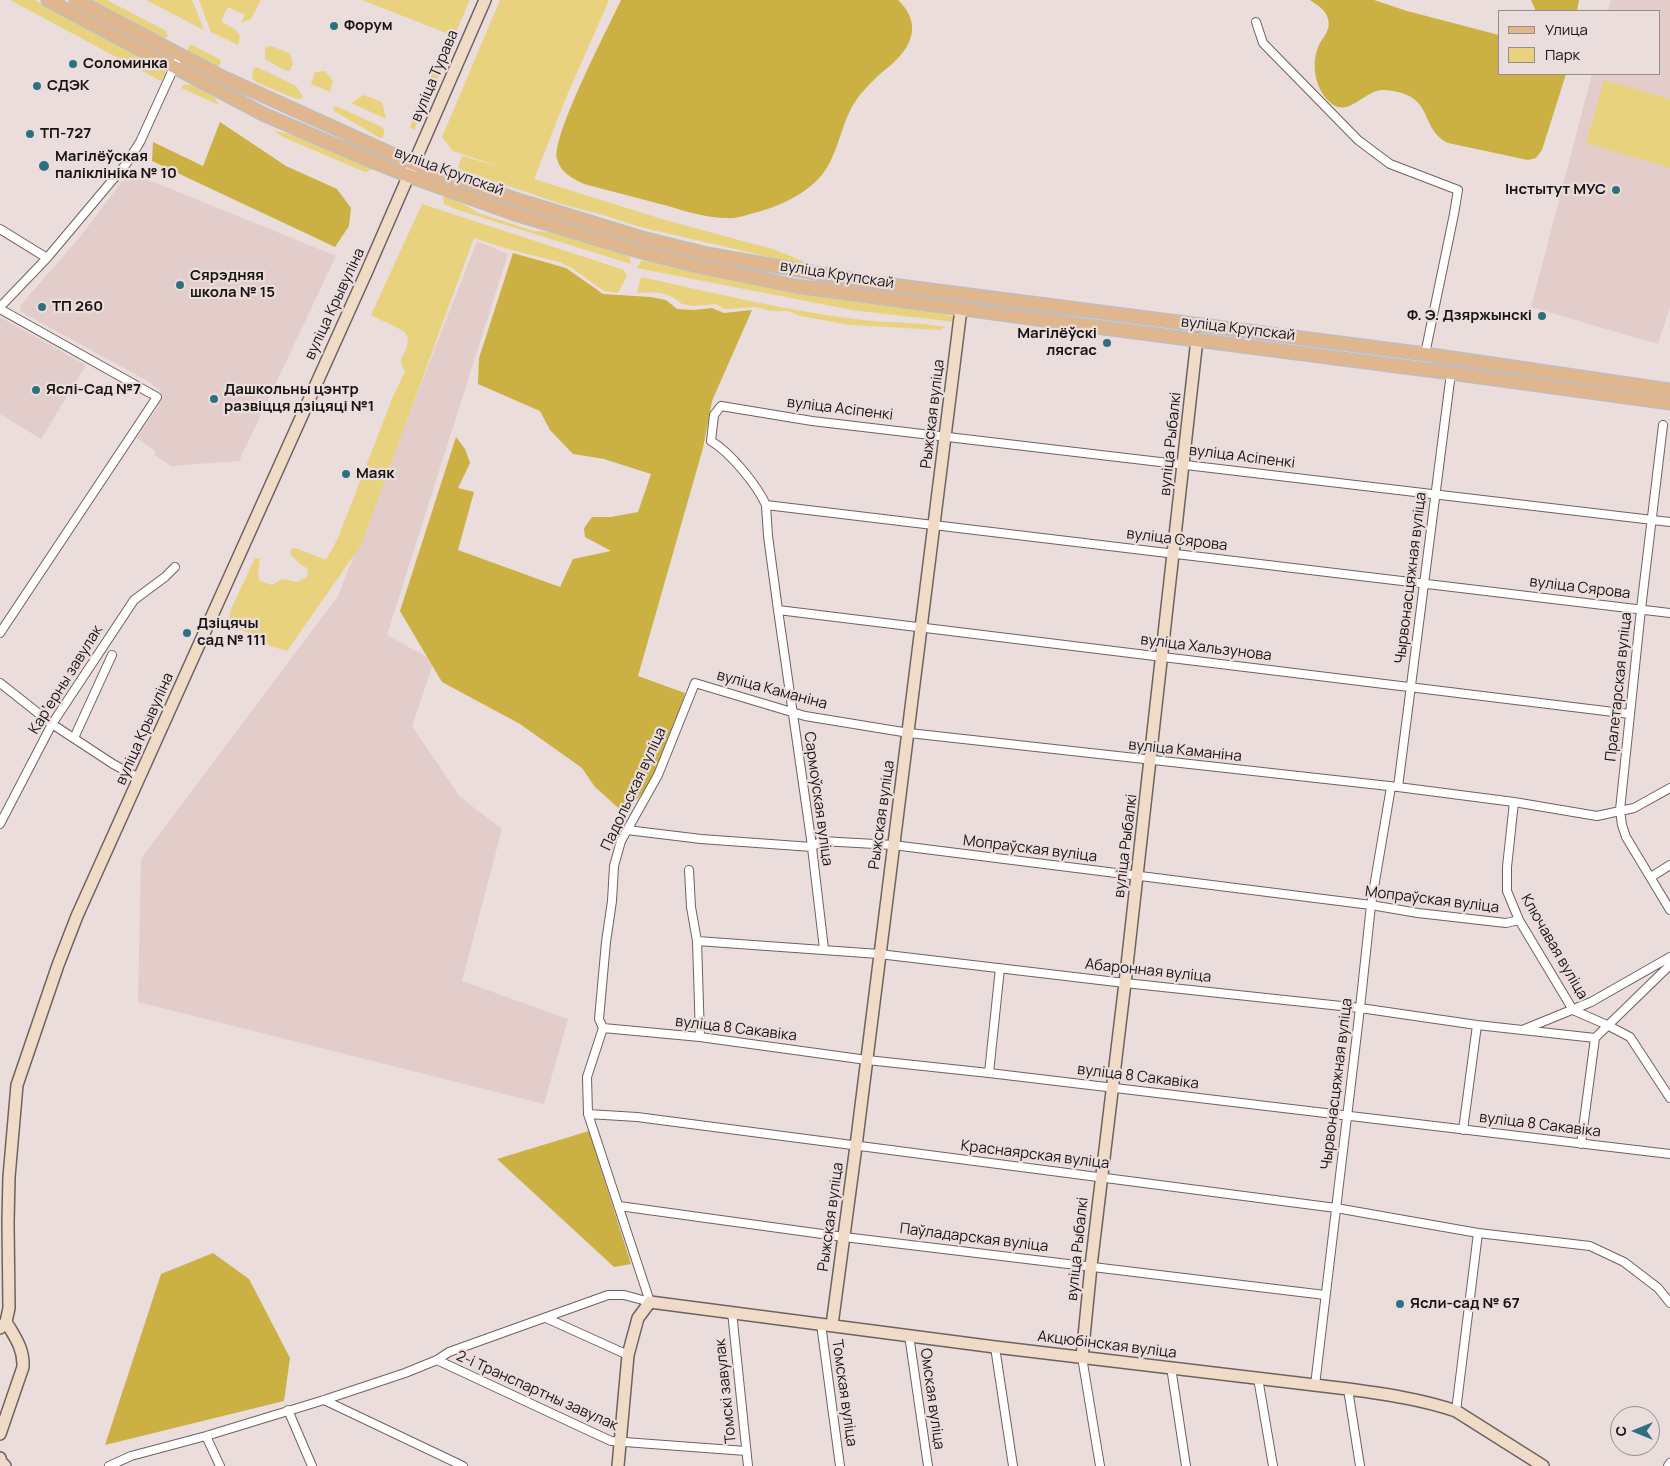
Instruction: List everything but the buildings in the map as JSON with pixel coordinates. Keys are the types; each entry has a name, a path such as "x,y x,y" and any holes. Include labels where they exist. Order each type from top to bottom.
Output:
{"main road":[{"name":"вуліца Крупскай","path":"48,0 263,114 409,176 512,213 638,251 694,265 796,286 1670,404"},
{"name":"вуліца Крупскай","path":"76,0 259,95 414,164 520,201 642,238 707,254 780,268 906,288 1425,354 1670,390"}],"street":[{"name":"вуліца Турава","path":"414,164 484,0"},
{"path":"1256,22 1263,43 1358,140 1390,164 1458,190 1425,354"},
{"path":"0,633 157,397 0,308 47,258 126,164 140,142 180,55"},
{"name":"вуліца Крывуліна","path":"3,1325 9,1308 9,1177 17,1085 58,965 77,916 414,164"},
{"path":"0,229 47,258"},
{"name":"Рыжская вуліца","path":"826,1324 844,1237 961,309"},
{"name":"вуліца Рыбалкі","path":"1082,1357 1197,339"},
{"name":"Чырвонасцяжная вуліца","path":"1315,1384 1371,906 1411,687 1451,373"},
{"name":"вуліца Асіпенкі","path":"766,504 760,491 720,446 711,441 714,415 721,406 812,421 1670,522"},
{"name":"Пралетарская вуліца","path":"1663,425 1620,810 1626,837 1670,910"},
{"name":"вуліца Сярова","path":"766,504 1670,613"},
{"name":"Сармоўская вуліца","path":"766,504 768,536 791,711 812,846 824,949"},
{"name":"Карʼерны завулак","path":"0,824 52,724 134,600 165,577 175,567"},
{"name":"вуліца Хальзунова","path":"778,610 1630,714"},
{"path":"74,738 112,655"},
{"path":"0,683 52,724 113,764 139,778"},
{"name":"вуліца Каманіна","path":"695,683 805,716 909,733 1394,787 1514,802 1597,816 1634,808 1670,788"},
{"name":"Падольская вуліца","path":"603,1028 599,1019 614,866 621,842 643,806 658,775 695,683"},
{"name":"Ключавая вуліца","path":"1514,802 1507,867 1507,891 1519,920 1573,1010 1630,1037 1670,1098"},
{"name":"Мопраўская вуліца","path":"627,830 701,839 812,846 821,841 893,845 1418,913 1506,923 1519,920"},
{"path":"1651,877 1670,865"},
{"path":"689,870 691,908 697,941 700,1037"},
{"name":"Абаронная вуліца","path":"697,941 879,954 1360,1008 1477,1025 1595,1038"},
{"path":"1523,1030 1592,1002 1670,957"},
{"path":"1581,1144 1595,1038 1670,965"},
{"path":"989,1073 1000,968"},
{"path":"1462,1130 1477,1025"},
{"path":"603,1028 586,1077 588,1114 650,1302"},
{"name":"вуліца 8 Сакавіка","path":"603,1028 700,1037 867,1060 1670,1154"},
{"name":"Краснаярская вуліца","path":"588,1114 636,1117 1336,1208 1478,1233 1590,1246 1624,1262 1658,1288 1670,1303"},
{"name":"Паўладарская вуліца","path":"619,1206 844,1237 1325,1296"},
{"path":"1456,1411 1478,1233"},
{"path":"110,1466 130,1456 206,1436 405,1373 437,1360 448,1352 608,1295 624,1296 650,1302"},
{"path":"618,1466 628,1355 638,1318 650,1302"},
{"name":"Акцюбінская вуліца","path":"650,1302 994,1347 1348,1388 1404,1397 1456,1411 1543,1466"},
{"name":"Томскі завулак","path":"732,1312 748,1466"},
{"path":"546,1318 628,1355"},
{"name":"Томская вуліца","path":"826,1324 840,1466"},
{"path":"0,1434 23,1367 24,1357 20,1345 3,1325"},
{"name":"Омская вуліца","path":"909,1335 928,1466"},
{"path":"994,1347 1013,1466"},
{"path":"1082,1357 1100,1466"},
{"name":"2-і Транспартны завулак","path":"437,1360 611,1441 746,1452"},
{"path":"1171,1367 1186,1466"},
{"path":"1258,1378 1273,1466"},
{"path":"1348,1388 1360,1466"},
{"path":"324,1400 463,1466"},
{"path":"288,1410 312,1466"},
{"path":"206,1436 220,1466"}],"shaded area":[{"path":"621,0 898,0 909,15 912,30 911,37 903,52 865,89 852,106 830,162 816,181 796,196 773,207 736,218 713,217 584,184 567,174 559,164 557,159 558,147 571,106"},
{"path":"1310,0 1374,0 1407,11 1498,35 1498,75 1566,75 1542,150 1536,158 1528,160 1448,143 1433,130 1421,107 1415,100 1393,91 1376,91 1350,106 1338,107 1332,104 1321,91 1315,71 1317,50 1328,29 1329,23 1327,16"},
{"path":"1531,0 1579,0 1577,10 1536,10"},
{"name":"Інстытут МУС","path":"1611,0 1670,0 1670,307 1658,344 1531,307 1592,75 1660,75 1660,10 1608,10"},
{"path":"220,122 286,166 337,189 351,208 349,226 335,247 152,161 153,142 203,166"},
{"name":"Сярэдняя школа № 15","path":"129,172 336,256 239,461 171,466 155,455 155,451 137,438 158,406 161,391 146,380 21,312 20,306 83,233"},
{"path":"477,241 508,254 387,635 434,661 412,726 460,797 502,829 462,981 568,1019 544,1104 138,1002 141,859 338,596"},
{"path":"513,253 566,268 603,294 651,297 666,300 677,309 712,308 724,313 752,310 712,401 703,448 638,676 685,693 662,767 624,813 595,787 582,768 520,724 442,682 400,611 456,437 465,449 470,463 458,488 474,492 458,550 560,587 573,559 611,551 585,537 584,528 592,517 611,517 638,512 651,474 604,459 573,454 550,430 540,411 478,384 479,358"},
{"name":"Яслі-Сад №7","path":"0,317 86,365 41,439 0,414"},
{"path":"589,1131 631,1264 614,1267 497,1159"},
{"path":"213,1253 249,1279 290,1358 284,1401 105,1445 161,1274"}],"green space":[{"path":"10,0 35,0 164,70 166,74 161,81"},
{"path":"89,0 107,0 166,31 168,37 163,38"},
{"path":"146,0 192,0 204,30"},
{"path":"199,0 261,0 251,19 241,23 245,15 228,7 221,21 236,30 240,36 238,45 211,32"},
{"path":"362,0 470,0 454,36"},
{"path":"500,0 609,0 565,100 534,179 665,220 776,250 814,266 640,227 561,204 458,167 462,156 504,168 453,151 442,137"},
{"path":"444,44 452,48 414,130 410,127"},
{"path":"192,45 221,60 219,67 187,51 189,46"},
{"path":"271,46 289,53 293,63 290,71 284,70 265,59 265,49"},
{"path":"257,67 296,86 303,97 299,99 294,98 256,82 252,78 253,69"},
{"path":"325,71 333,81 330,92 311,84 315,72"},
{"path":"1604,80 1670,99 1670,168 1586,143"},
{"path":"195,84 215,98 219,105 181,88 183,85"},
{"path":"364,95 382,102 386,119 351,103"},
{"path":"336,106 382,127 384,135 380,138 334,111 333,108"},
{"path":"274,131 296,135 373,169 365,172 283,137"},
{"path":"445,196 454,198 478,213 534,231 550,232 625,254 630,257 631,264 458,210 444,204 443,198"},
{"path":"422,204 624,270 627,276 618,293 604,291 572,268 560,262 511,250 474,238 361,545 287,651 270,646 261,638 230,623 230,611 255,558 260,559 258,575 260,581 272,585 282,579 297,582 307,577 308,569 290,554 292,548 326,560 338,538 392,399 405,371 401,362 408,344 406,334 400,329 371,315"},
{"path":"648,260 754,284 947,314 955,318 956,322 852,310 637,268 641,261"},
{"path":"641,277 807,312 862,320 946,327 940,330 851,325 800,316 789,311 771,311 755,307 724,309 716,304 694,306 682,304 672,297 661,293 637,293"}],"place":[{"name":"Форум","path":"334,26"},
{"name":"Соломинка","path":"73,64"},
{"name":"СДЭК","path":"37,86"},
{"name":"ТП-727","path":"30,134"},
{"name":"Магілёўская паліклініка № 10","path":"44,166"},
{"name":"Інстытут МУС","path":"1616,190"},
{"name":"Сярэдняя школа № 15","path":"180,285"},
{"name":"ТП 260","path":"42,307"},
{"name":"Ф. Э. Дзяржынскі","path":"1542,316"},
{"name":"Магілёўскі лясгас","path":"1107,343"},
{"name":"Яслі-Сад №7","path":"36,390"},
{"name":"Дашкольны цэнтр развіцця дзіцяці №1","path":"214,399"},
{"name":"Маяк","path":"346,474"},
{"name":"Дзіцячы сад № 111","path":"187,633"},
{"name":"Ясли-сад № 67","path":"1400,1304"}]}
